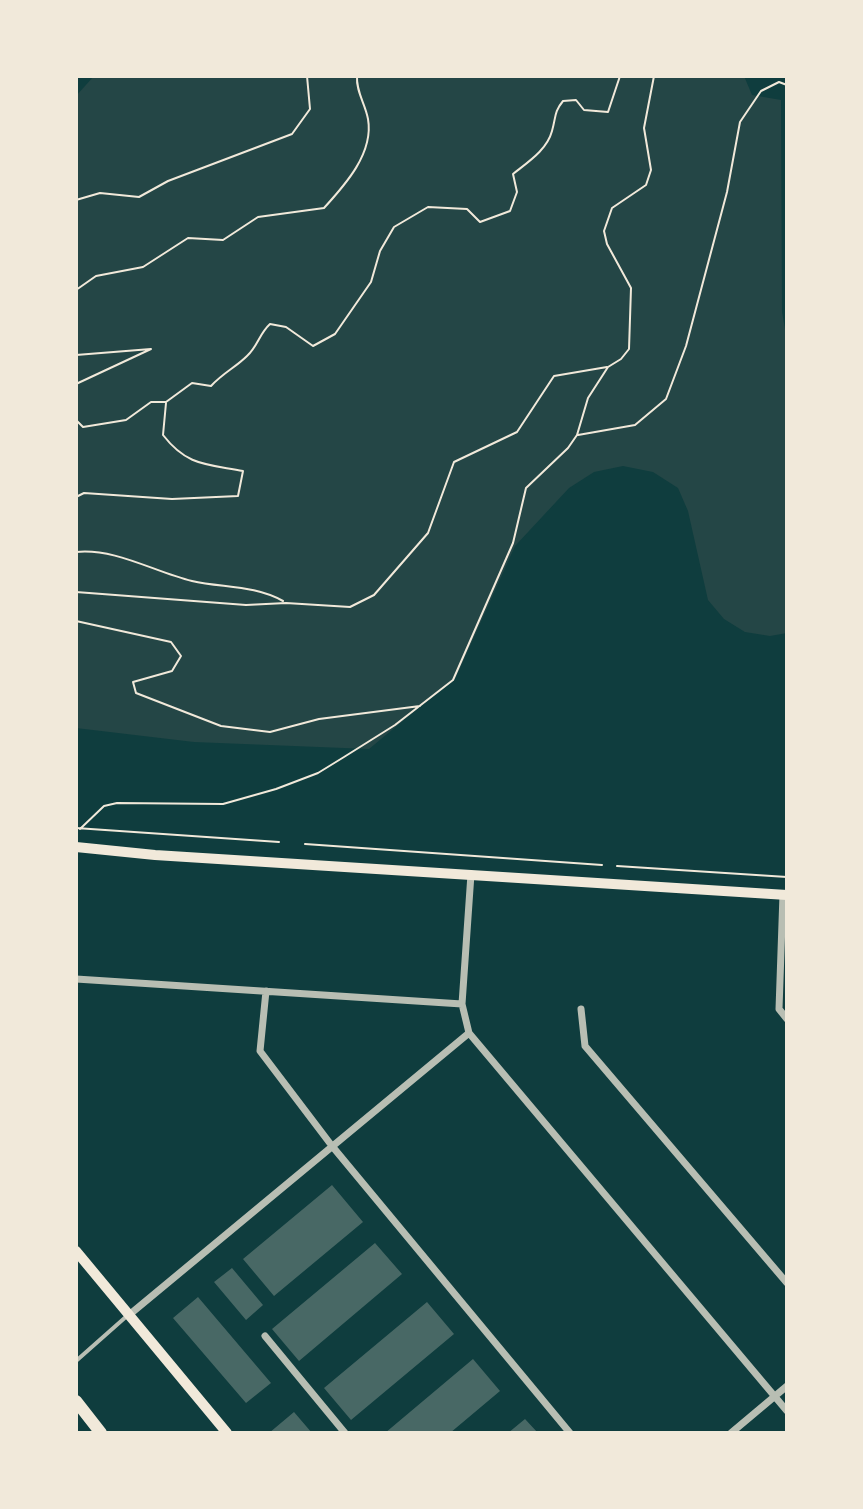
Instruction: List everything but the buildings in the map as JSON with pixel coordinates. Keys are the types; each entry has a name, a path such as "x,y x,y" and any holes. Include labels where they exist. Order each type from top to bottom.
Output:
{"highway":[{"path":"76,1401 101,1433"}],"main road":[{"path":"76,847 155,855 785,895"},
{"path":"76,1251 227,1433"}],"street":[{"path":"471,874 462,1004 469,1033 787,1411"},
{"path":"785,895 779,1009 787,1019"},
{"path":"76,979 462,1004"},
{"path":"266,991 260,1051 332,1146 570,1433"},
{"path":"581,1009 585,1046 787,1283"},
{"path":"129,1315 469,1033"},
{"path":"265,1336 345,1433"},
{"path":"731,1433 787,1386"}],"lane":[{"path":"76,1361 129,1315"}],"path":[{"path":"76,200 100,193 139,197 168,181 292,134 310,109 307,76"},
{"path":"76,290 96,276 143,267 188,238 223,240 258,217 324,208 349,181 366,145 368,120 357,88 357,76"},
{"path":"76,420 83,427 126,420 151,402 166,402 192,383 211,386 228,368 245,359 256,347 260,332 270,324 286,327 313,346 335,334 371,282 380,251 394,227 428,207 467,209 480,222 510,211 517,192 513,174 541,151 552,133 554,111 563,101 576,100 584,110 608,112 620,76"},
{"path":"78,829 104,806 117,803 223,804 318,773 421,706 453,680 513,543 526,488 568,448 577,435 588,398 608,367 629,349 631,288 607,244 604,231 612,208 646,185 651,170 644,128 654,76"},
{"path":"577,435 635,425 666,399 686,346 727,192 740,122 761,91 779,82 787,85"},
{"path":"76,355 151,349 76,384"},
{"path":"76,592 246,605 286,603 350,607 374,595 428,533 454,462 517,432 554,376 608,367"},
{"path":"76,497 84,493 172,499 238,496 243,471 202,464 178,455 163,435 166,402"},
{"path":"76,552 145,564 191,581 266,592 286,603"},
{"path":"76,621 171,642 181,656 172,671 133,682 136,693 221,726 270,732 319,719 421,706"},
{"path":"78,829 279,842"},
{"path":"305,844 602,865"},
{"path":"617,866 787,877"}],"shaded area":[{"path":"94,76 744,76 752,95 781,100 782,312 787,340 787,633 770,636 745,632 724,619 708,600 688,511 678,488 653,472 623,466 594,472 569,488 515,546 456,677 369,749 194,742 76,728 76,96"}]}
